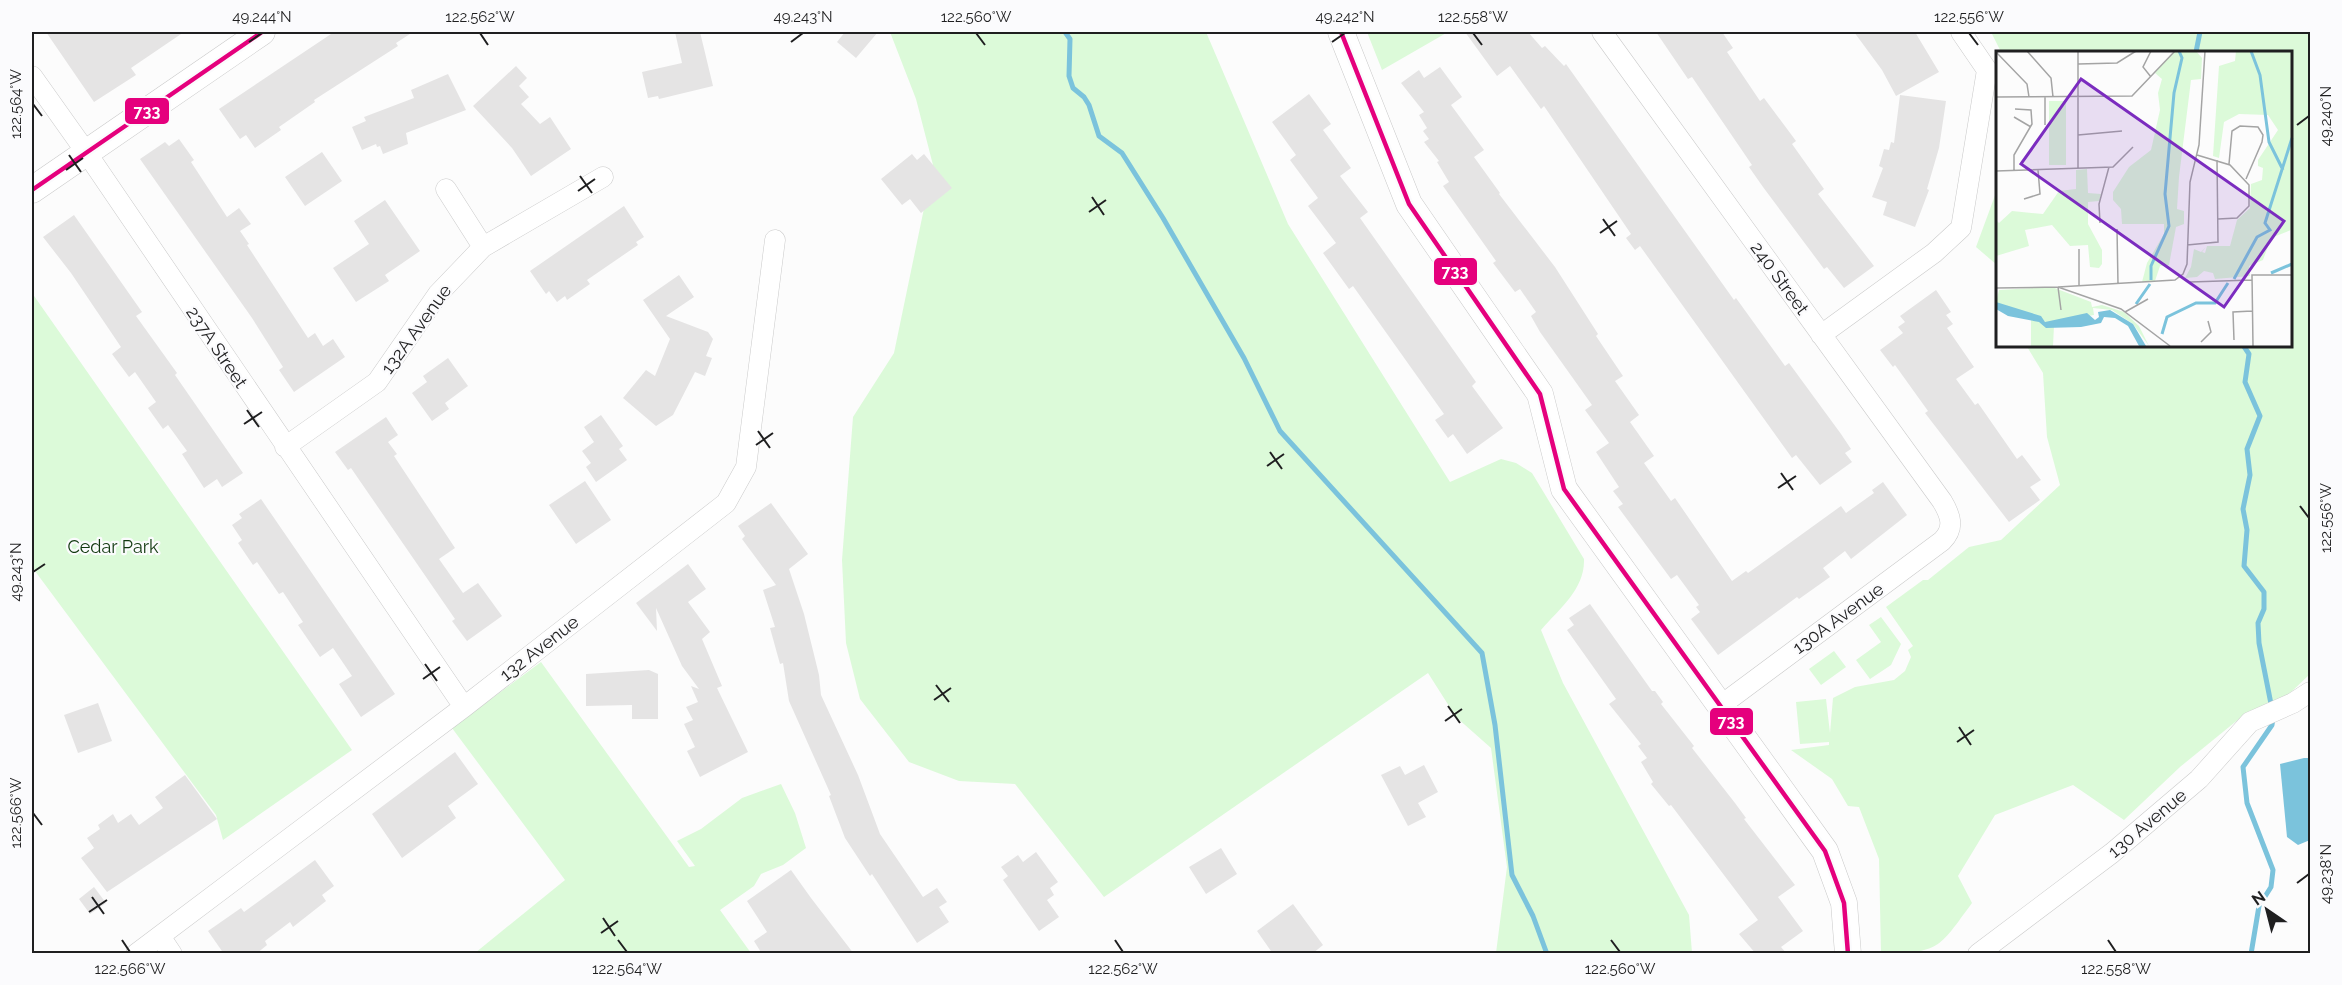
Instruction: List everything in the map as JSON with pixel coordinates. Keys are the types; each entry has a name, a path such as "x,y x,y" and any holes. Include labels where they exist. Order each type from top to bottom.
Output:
{"street":[{"path":"32,190 262,32"},
{"path":"1341,32 1409,204 1540,394 1564,489 1825,851 1844,903 1848,952"},
{"name":"240 Street","path":"1602,32 1942,501 1949,513 1951,527"},
{"path":"1821,335 1934,253 1961,228 1987,70 1961,32"},
{"name":"237A Street","path":"32,76 464,707"},
{"name":"132A Avenue","path":"285,447 377,382 438,294 483,247 603,177"},
{"path":"446,189 483,247"},
{"name":"132 Avenue","path":"136,954 464,707 726,503 747,467 775,240"},
{"name":"130A Avenue","path":"1720,706 1936,546 1948,535 1951,527"},
{"name":"130 Avenue","path":"1978,954 2112,853 2199,779 2241,729 2259,716 2292,703 2310,692"},
{"path":"159,936 172,954"}],"green space":[{"path":"890,32 1206,32 1288,224 1450,482 1501,459 1516,463 1532,473 1584,559 1583,570 1576,589 1541,630 1563,683 1689,915 1692,953 1496,953 1507,867 1491,748 1456,717 1428,673 1104,897 1015,784 959,781 909,762 860,699 846,643 842,560 853,417 894,353 933,165 916,99"},
{"path":"1367,32 1448,32 1382,70"},
{"path":"1991,32 2310,32 2310,674 2287,696 2245,714 2180,767 2124,820 2073,785 1995,815 1958,876 1972,903 1952,930 1944,939 1927,949 1915,952 1881,953 1879,859 1859,807 1848,806 1832,779 1791,750 1829,745 1829,742 1800,744 1796,702 1826,699 1830,733 1833,698 1855,687 1894,680 1905,671 1911,657 1908,650 1913,646 1886,607 1923,580 1928,580 1969,547 2001,540 2060,485 2047,437 2043,373 2027,346 2291,346 2291,51 2000,51"},
{"path":"1996,193 1996,264 1976,247"},
{"name":"Cedar Park","path":"32,293 352,750 223,840 216,815 32,567"},
{"path":"1881,617 1901,644 1891,665 1870,679 1856,660 1881,642 1869,625"},
{"path":"1834,651 1846,667 1821,685 1809,669"},
{"path":"541,662 689,867 695,866 677,841 701,829 742,798 781,784 795,813 806,848 783,865 761,874 754,886 720,910 751,953 475,953 565,880 452,728"}],"water":[{"path":"2310,758 2310,840 2298,845 2287,837 2280,764"}],"building":[{"path":"46,32 184,32 131,68 136,75 94,102"},
{"path":"334,32 413,32 396,43 398,46 314,100 315,102 279,127 281,130 255,148 246,135 240,139 219,109"},
{"path":"675,32 700,32 713,86 659,99 658,96 648,98 642,72 682,63"},
{"path":"845,32 878,32 856,58 837,42"},
{"path":"1465,32 1528,32 1542,48 1545,46 1564,66 1566,64 1734,300 1736,298 1785,366 1789,363 1841,434 1851,449 1845,453 1852,462 1820,485 1796,455 1792,458 1640,246 1635,250 1626,238 1631,234 1544,106 1541,109 1510,66 1497,76"},
{"path":"1656,32 1722,32 1733,48 1727,52 1760,101 1764,98 1796,141 1792,144 1824,189 1818,194 1874,266 1844,288 1827,267 1824,269 1749,167 1752,165 1692,77 1688,79"},
{"path":"1854,32 1915,32 1939,72 1896,96 1882,70"},
{"path":"516,66 527,78 519,86 529,97 521,104 540,124 550,117 571,149 531,176 512,148 473,106"},
{"path":"1440,67 1462,97 1451,105 1484,150 1474,157 1499,194 1555,267 1623,376 1615,381 1639,415 1630,422 1654,456 1644,463 1671,501 1675,498 1732,581 1746,571 1748,573 1841,506 1846,513 1874,493 1872,490 1883,482 1907,515 1851,559 1845,551 1823,568 1830,577 1799,599 1797,597 1718,655 1691,619 1700,612 1696,607 1699,605 1677,575 1671,579 1618,507 1623,504 1613,491 1619,487 1596,452 1609,443 1585,410 1592,405 1540,332 1531,316 1536,312 1520,289 1515,292 1493,263 1496,261 1443,186 1449,182 1437,162 1439,161 1424,142 1429,139 1423,131 1427,128 1419,115 1424,112 1401,83 1419,70 1424,78"},
{"path":"448,74 466,110 406,133 408,144 383,154 380,146 377,147 376,144 362,150 352,127 366,121 364,117 414,98 411,90"},
{"path":"1309,94 1331,124 1323,130 1351,168 1340,176 1368,212 1360,218 1476,382 1472,386 1503,428 1467,454 1453,434 1448,438 1435,420 1444,414 1353,286 1349,289 1323,253 1336,243 1308,206 1318,198 1290,160 1296,155 1272,122"},
{"path":"1900,95 1946,101 1939,148 1927,189 1929,190 1915,227 1883,215 1887,202 1872,197 1883,168 1879,166 1884,149 1889,150 1891,142 1894,143"},
{"path":"179,139 194,160 191,162 227,217 239,208 251,224 240,231 249,244 247,245 308,338 315,333 323,346 333,339 345,357 294,392 279,370 283,367 252,318 140,159 165,142 169,146"},
{"path":"322,152 342,181 305,206 285,177"},
{"path":"912,154 917,160 924,154 952,188 921,213 910,199 902,205 881,179"},
{"path":"385,200 420,251 385,275 389,281 356,302 333,268 369,244 354,221"},
{"path":"624,206 644,237 636,242 638,245 587,280 590,284 567,300 565,296 557,302 549,291 546,294 530,271"},
{"path":"74,215 142,312 136,316 243,473 222,487 217,479 204,488 182,454 187,451 168,425 163,429 148,408 156,402 135,372 129,377 112,354 121,347 71,273 43,237"},
{"path":"679,275 694,297 666,316 708,332 713,339 706,356 712,358 705,376 695,372 673,415 656,426 623,398 646,370 655,376 670,339 643,300"},
{"path":"1936,290 1951,312 1946,315 1953,324 1947,328 1974,367 1956,379 1975,405 1978,403 2017,459 2022,455 2041,480 2030,487 2040,500 2009,522 1925,413 1928,411 1895,365 1893,367 1880,350 1903,333 1898,327 1905,322 1900,316"},
{"path":"448,358 468,386 445,403 449,409 432,421 412,393 427,382 423,376"},
{"path":"601,415 623,446 619,449 627,460 596,482 586,467 591,463 582,451 594,442 584,427"},
{"path":"386,417 398,435 388,442 397,454 394,456 455,548 439,559 463,593 478,583 502,616 467,641 452,621 455,619 351,468 348,470 335,452"},
{"path":"585,481 611,520 576,544 549,505"},
{"path":"261,499 395,694 361,717 339,684 352,676 333,648 320,657 298,625 303,622 283,592 279,594 257,562 253,565 238,543 242,540 232,525 242,518 239,514"},
{"path":"771,503 808,554 789,569 804,614 819,675 821,695 858,775 880,834 923,897 937,888 947,902 939,907 949,922 917,943 872,874 870,876 845,838 829,796 831,795 789,701 783,663 780,664 770,628 775,627 763,590 776,585 742,539 745,536 738,526"},
{"path":"688,564 706,589 688,602 710,632 702,639 722,686 717,688 748,752 700,777 687,751 695,747 684,724 693,720 686,707 698,702 691,686 699,689 682,666 656,608 657,631 636,603"},
{"path":"1590,604 1652,691 1655,691 1663,702 1661,704 1694,746 1692,748 1795,885 1778,897 1803,931 1781,947 1787,954 1756,954 1739,934 1758,920 1671,805 1669,806 1651,784 1653,782 1641,762 1647,758 1638,746 1641,744 1609,704 1616,699 1567,630 1574,625 1569,618"},
{"path":"649,670 658,674 658,719 632,719 632,705 586,706 586,674"},
{"path":"98,703 112,741 78,753 64,715"},
{"path":"455,752 478,784 448,806 456,818 402,858 372,814"},
{"path":"1424,765 1438,792 1418,803 1426,817 1408,826 1381,775 1400,766 1405,775"},
{"path":"185,775 217,819 107,892 81,858 94,848 87,838 100,829 98,825 113,814 118,823 131,814 139,825 163,808 155,797"},
{"path":"1221,848 1237,874 1206,894 1189,867"},
{"path":"1036,852 1058,882 1050,888 1054,895 1047,900 1059,917 1039,931 1003,880 1008,876 1001,867 1018,855 1023,862"},
{"path":"315,860 334,886 322,895 326,901 293,927 290,922 265,941 267,945 256,954 224,954 208,931 241,908 244,912"},
{"path":"791,870 854,954 762,954 754,941 767,932 747,901"},
{"path":"94,887 106,903 90,914 79,899"},
{"path":"1293,904 1323,945 1312,954 1273,954 1257,931"}],"waterway":[{"path":"1065,32 1070,39 1069,76 1073,88 1084,97 1089,105 1099,136 1122,153 1163,218 1244,358 1280,431 1482,653 1495,725 1512,875 1533,916 1547,954"},
{"path":"2196,51 2200,32"},
{"path":"2244,346 2249,354 2245,382 2260,416 2247,449 2250,475 2243,509 2247,530 2244,566 2264,592 2264,609 2258,623 2259,643 2272,709"},
{"path":"2251,954 2259,906 2271,887 2273,870 2247,803 2243,767 2272,725 2273,718"}],"transit line":[{"name":"733","path":"32,190 262,32"},
{"name":"733","path":"1341,32 1409,204 1540,394 1564,489 1825,851 1844,903 1848,954"}]}
